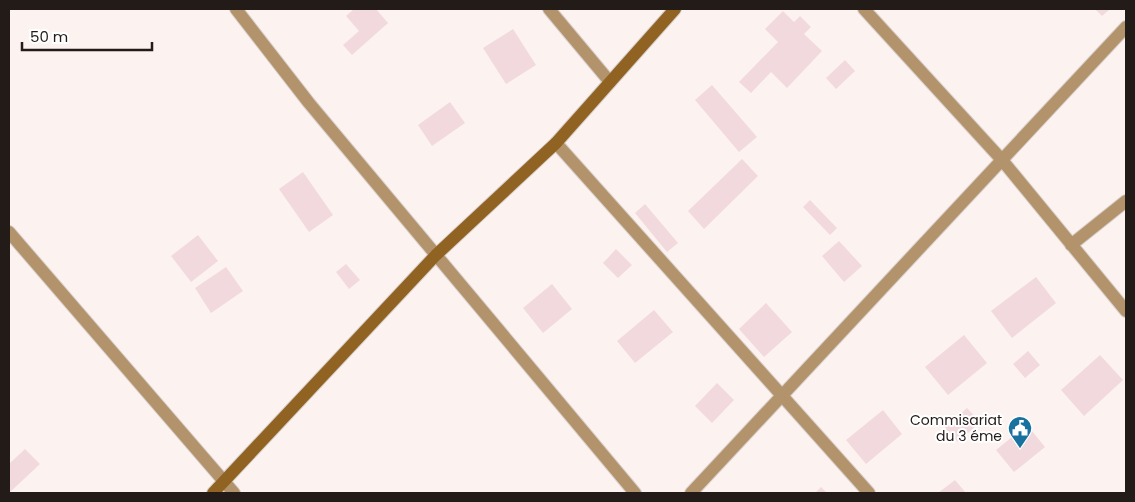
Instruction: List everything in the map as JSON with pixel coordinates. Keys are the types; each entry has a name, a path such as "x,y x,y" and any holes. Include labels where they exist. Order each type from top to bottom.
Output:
{"street":[{"path":"236,9 309,103 634,493"},
{"path":"549,9 610,82"},
{"path":"213,493 436,255 556,143 675,9"},
{"path":"864,9 1002,160 1126,312"},
{"path":"690,493 1126,27"},
{"path":"556,143 869,493"},
{"path":"1072,245 1126,201"},
{"path":"9,232 234,493"}],"building":[{"path":"354,9 376,9 388,23 352,55 343,45 359,31 346,16"},
{"path":"1095,9 1110,9 1102,16"},
{"path":"783,11 794,22 800,16 811,27 804,34 822,51 787,88 771,72 751,93 739,82 778,42 765,29"},
{"path":"513,29 536,65 506,84 483,48"},
{"path":"845,60 855,71 836,89 826,78"},
{"path":"712,85 757,137 739,152 695,100"},
{"path":"450,102 465,123 432,146 418,125"},
{"path":"742,159 758,176 704,229 688,211"},
{"path":"303,172 333,215 309,232 279,189"},
{"path":"810,200 837,228 830,235 803,207"},
{"path":"645,204 678,243 667,252 635,213"},
{"path":"198,235 218,261 191,282 171,256"},
{"path":"839,241 862,266 844,282 822,256"},
{"path":"616,249 632,265 618,278 603,263"},
{"path":"346,264 360,280 349,289 336,272"},
{"path":"226,267 243,291 211,313 195,288"},
{"path":"1036,277 1056,303 1012,338 991,311"},
{"path":"552,284 572,309 543,333 523,308"},
{"path":"766,303 792,332 764,357 739,329"},
{"path":"654,310 673,332 635,363 617,341"},
{"path":"964,335 987,363 948,395 925,367"},
{"path":"1028,351 1040,365 1025,378 1013,364"},
{"path":"1100,355 1123,380 1084,416 1061,390"},
{"path":"717,383 734,400 712,423 695,406"},
{"path":"967,408 980,422 958,442 945,428"},
{"path":"883,410 902,434 866,464 846,440"},
{"name":"Commisariat du 3 éme","path":"1027,425 1045,447 1014,472 996,450"},
{"path":"25,449 40,464 9,493 9,464"},
{"path":"955,480 966,493 938,493"},
{"path":"821,487 827,493 815,493"}],"place":[{"name":"Commisariat du 3 éme","path":"1020,449"}]}
